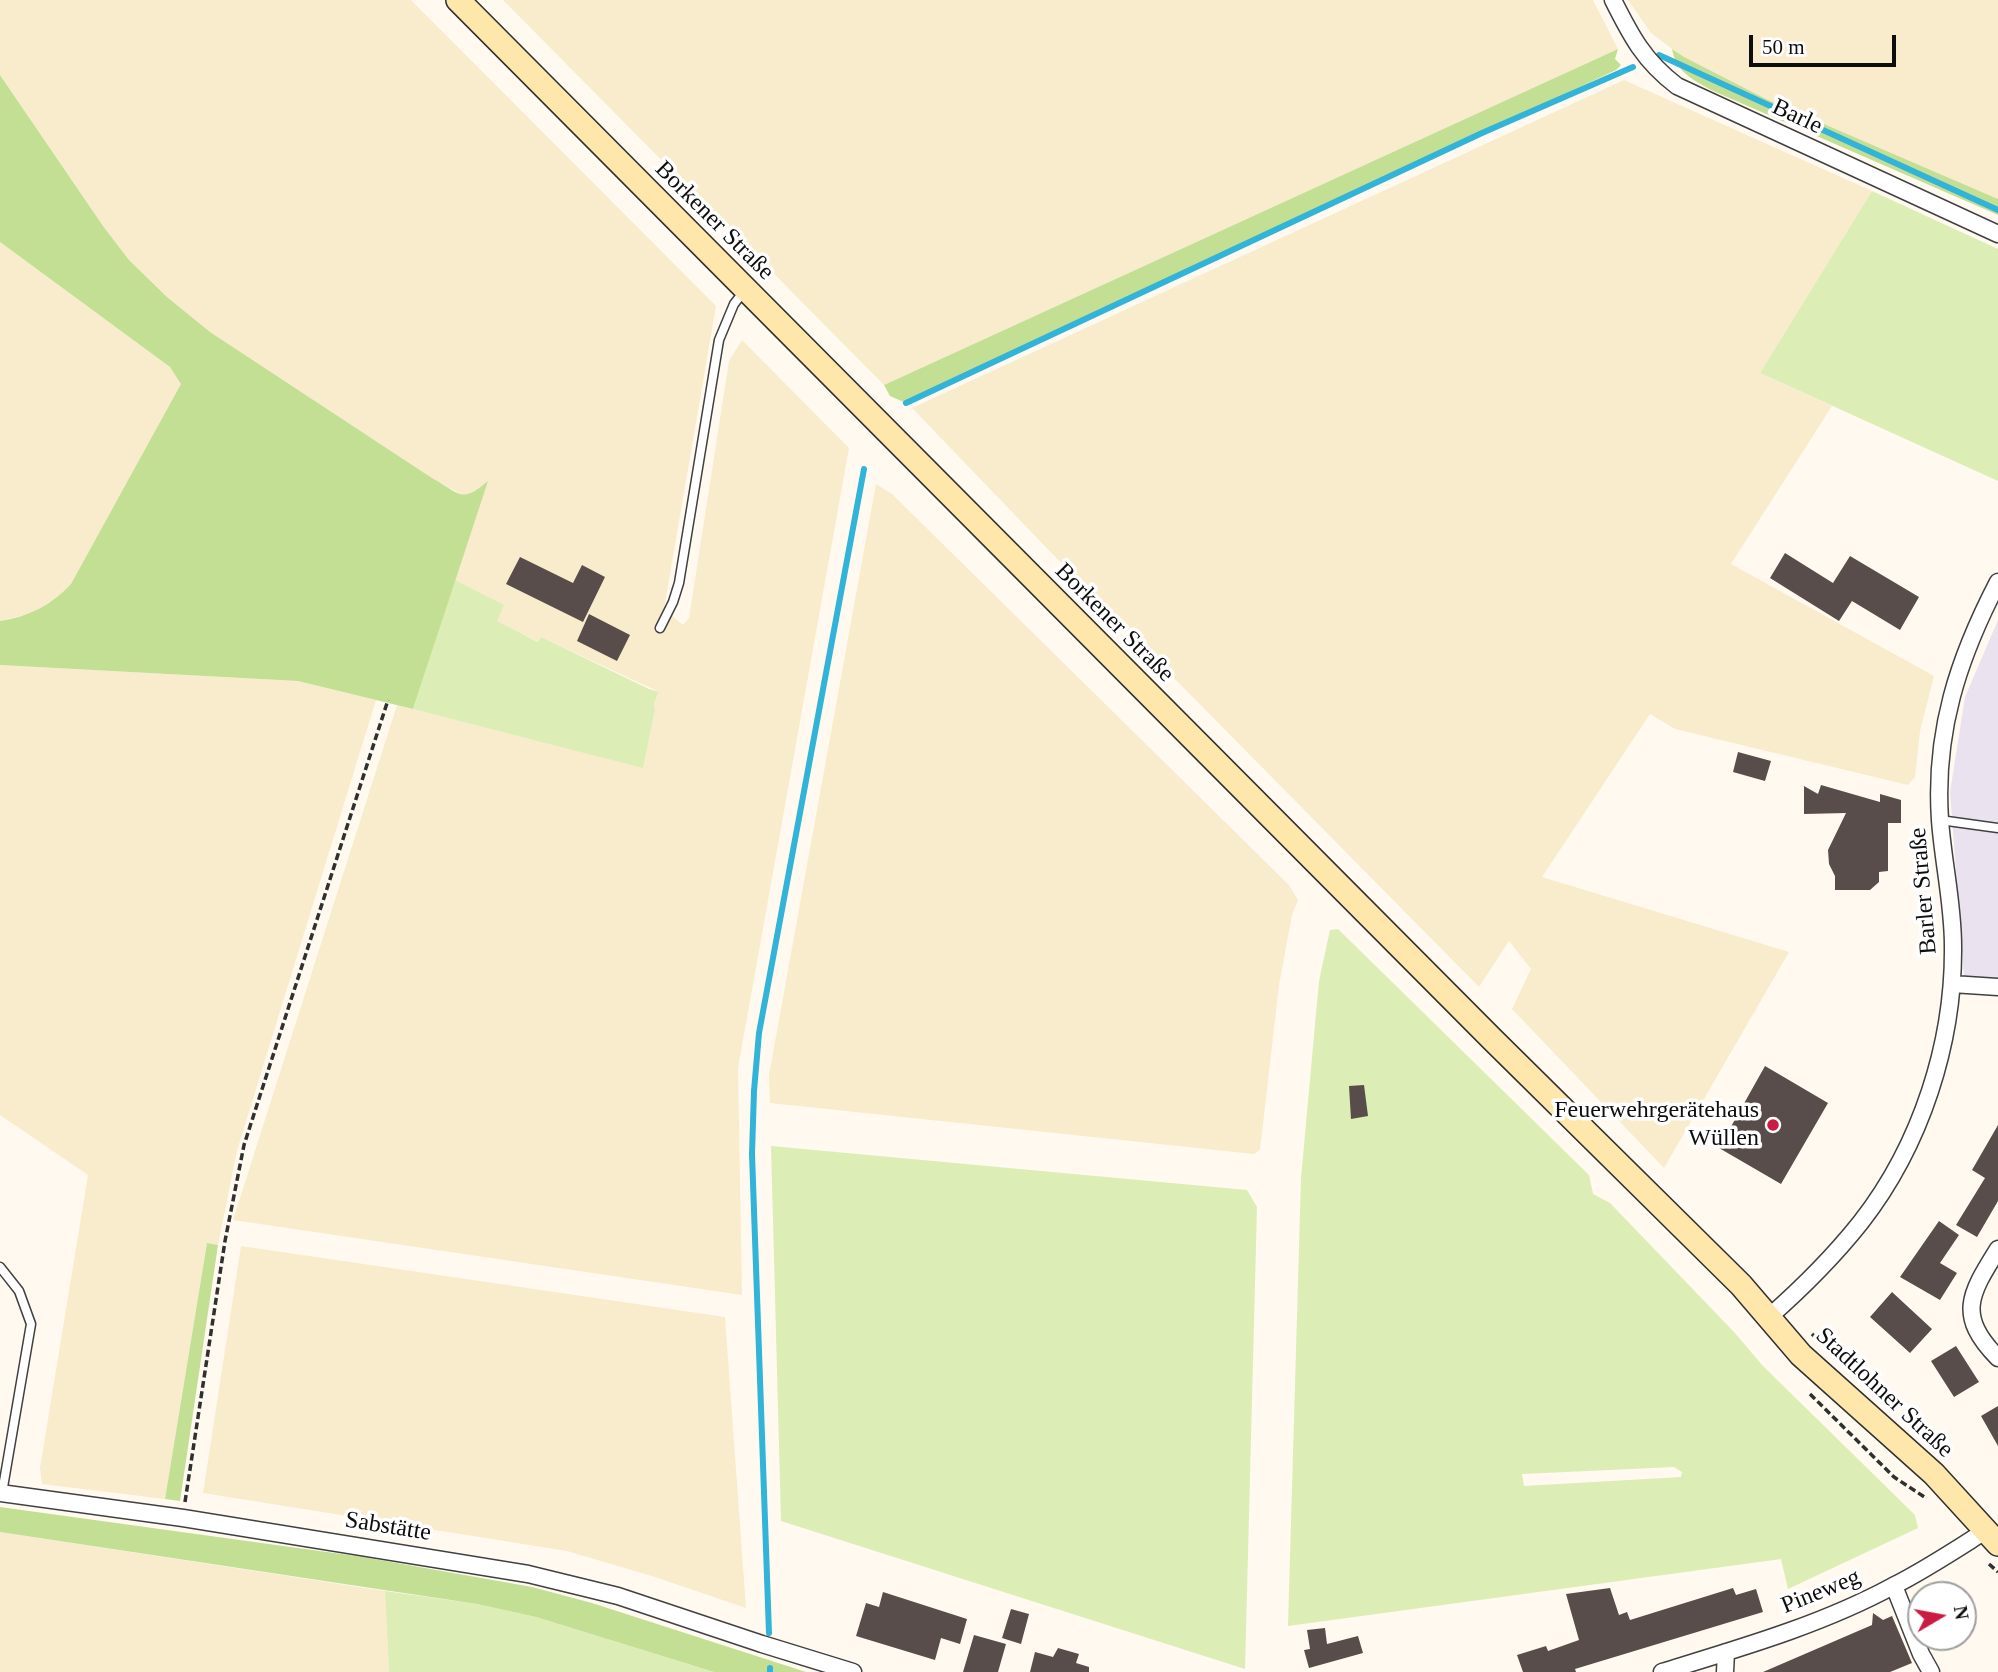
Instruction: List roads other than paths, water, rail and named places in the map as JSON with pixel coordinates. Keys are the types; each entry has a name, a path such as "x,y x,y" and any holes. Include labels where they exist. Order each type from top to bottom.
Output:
{"main road":[{"name":"Borkener Straße","path":"458,0 1735,1280"},
{"name":"Stadtlohner Straße","path":"1735,1280 1801,1355 1934,1474 1991,1537"}],"street":[{"name":"Barle","path":"1613,0 1637,47 1658,72 1677,86 1998,234"},
{"name":"Barler Straße","path":"1769,1317 1821,1267 1862,1221 1901,1158 1933,1084 1949,1017 1952,984 1953,911 1940,820 1940,770 1950,696 1965,650 1998,582"},
{"path":"1952,984 1998,987"},
{"path":"1998,1249 1975,1287 1971,1319 1981,1341 1998,1358"},
{"name":"Sabstätte","path":"1,1493 183,1518 528,1574 618,1596 853,1672"},
{"name":"Pineweg","path":"1662,1672 1819,1620 1991,1537"},
{"path":"1894,1586 1931,1672"},
{"path":"1725,1672 1726,1652"}],"lane":[{"path":"660,628 679,583 719,340 734,304 745,290"},
{"path":"1940,820 1998,828"},
{"path":"0,1267 19,1291 31,1324 1,1493"}],"waterway":[{"path":"1659,55 1998,210"},
{"path":"906,403 1482,133 1633,67"},
{"path":"769,1633 752,1154 754,1091 759,1033 864,469"}],"place":[{"name":"Feuerwehrgerätehaus Wüllen","path":"1773,1125"}]}
